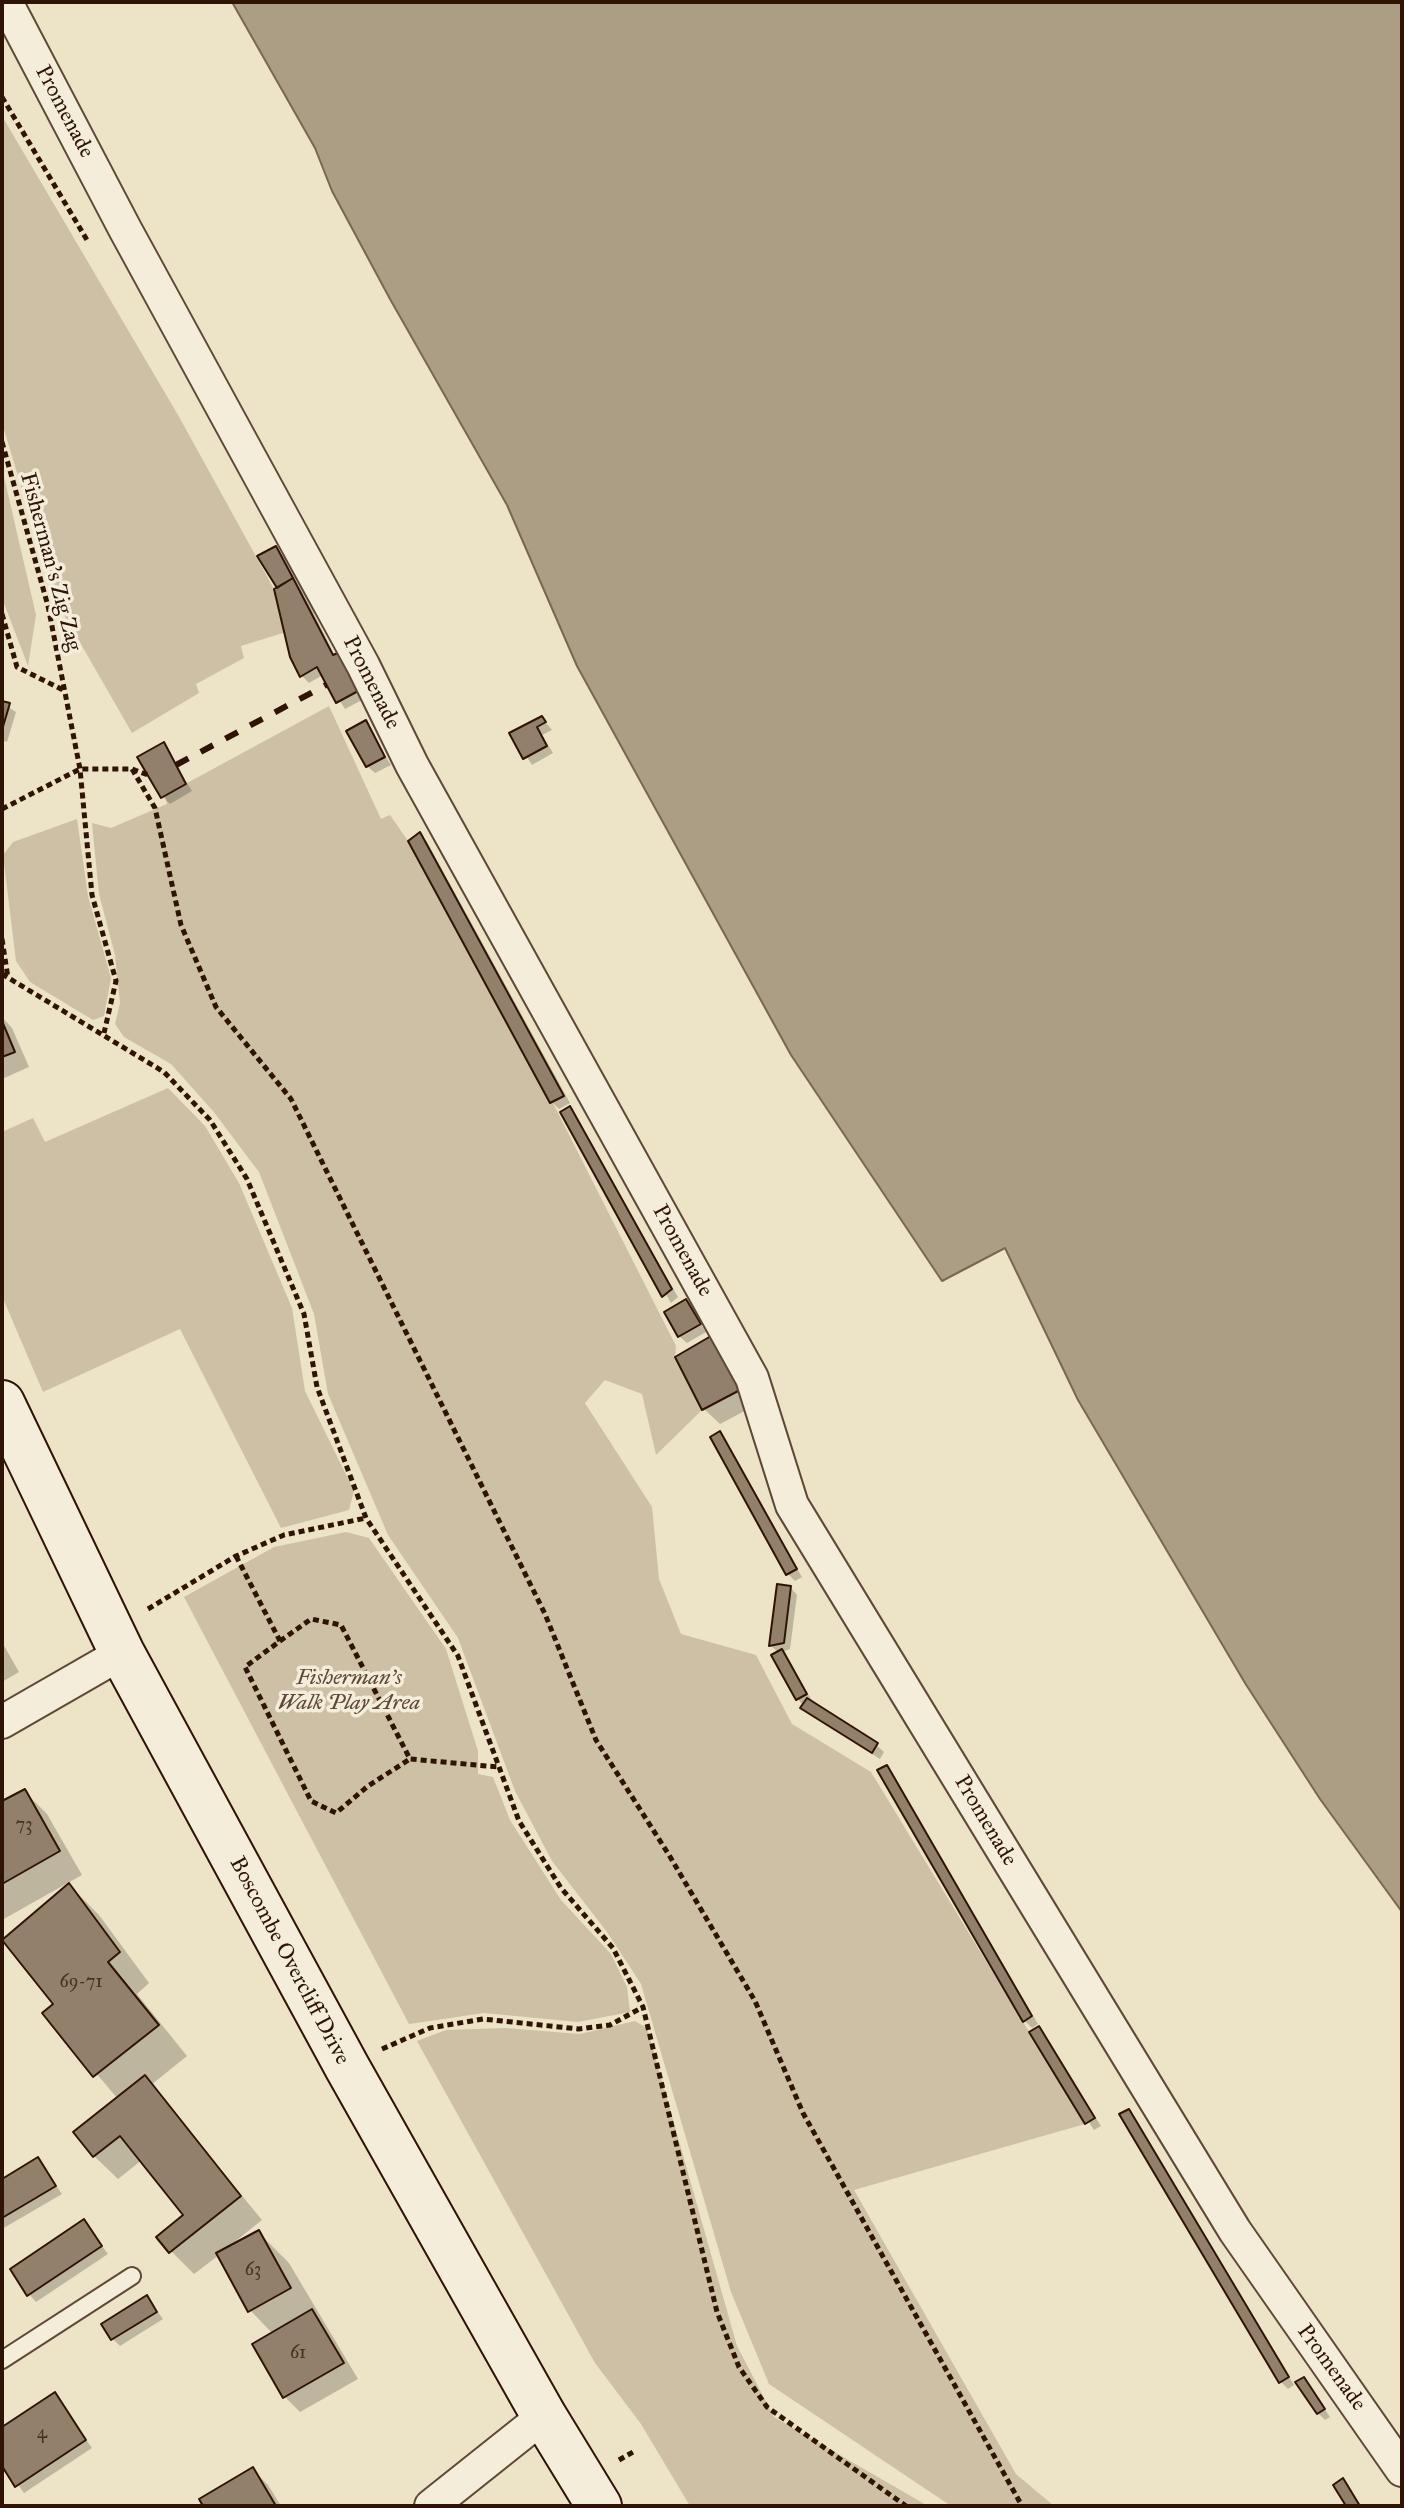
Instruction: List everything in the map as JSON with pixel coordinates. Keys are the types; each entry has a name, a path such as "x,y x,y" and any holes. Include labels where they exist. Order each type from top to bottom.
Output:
{"street":[{"name":"Promenade","path":"6,2 357,669 752,1378 792,1505 1235,2231 1402,2470"},
{"name":"Boscombe Overcliff Drive","path":"2,1403 122,1653 347,2067 544,2416 599,2506"},
{"path":"2,1722 122,1653"},
{"path":"431,2506 544,2416"}],"lane":[{"path":"2,2360 132,2276"}],"path":[{"name":"Fisherman's Zig Zag","path":"2,442 48,606 80,769 92,895 116,981 104,1033"},
{"path":"2,614 17,667 66,691"},
{"path":"2,809 80,769 132,769 148,775"},
{"path":"132,769 155,808 181,925 216,1007 291,1099 545,1614 596,1740 669,1855 755,2001 803,2113 1022,2506"},
{"path":"2,939 5,977 104,1033 164,1072 210,1120 247,1179 304,1314 317,1387 366,1518 458,1656 519,1821 561,1888 613,1948 643,2007 717,2312 739,2367 767,2407 906,2506"},
{"path":"122,1653 149,1607 236,1556 284,1535 366,1518"},
{"path":"236,1556 280,1641"},
{"path":"410,1759 341,1625 311,1619 245,1667 311,1801 336,1813 410,1759 498,1767"},
{"path":"347,2067 430,2028 483,2019 579,2029 610,2025 643,2007"}],"green space":[{"path":"2,116 178,415 274,589 284,622 283,633 241,646 244,658 196,684 199,693 132,733 55,599 2,423"},
{"path":"2,468 36,615 28,666 2,598"},
{"path":"329,706 381,819 390,815 408,841 555,1107 676,1346 675,1357 702,1410 656,1455 642,1394 605,1380 585,1403 652,1507 659,1579 681,1634 756,1655 792,1724 871,1772 1085,2124 854,2190 1016,2474 1054,2506 951,2506 769,2384 731,2292 641,1984 607,1932 552,1861 515,1791 458,1638 388,1535 328,1394 314,1314 259,1172 213,1111 171,1064 124,1037 115,1024 120,1003 115,955 99,894 92,823 111,828 167,804 165,795"},
{"path":"77,819 88,896 111,978 104,1016 93,1020 30,982 16,961 3,855 13,842"},
{"path":"168,1088 205,1126 239,1183 292,1308 305,1391 354,1491 349,1510 281,1528 180,1329 43,1392 2,1296 2,1132 33,1118 45,1142"},
{"name":"Fisherman's Walk Play Area","path":"346,1532 369,1538 446,1649 478,1751 478,1774 493,1777 510,1820 561,1900 611,1954 627,1987 630,2012 578,2022 484,2013 409,2024 184,1597 274,1547"},
{"path":"635,2021 647,2028 737,2346 774,2417 928,2506 690,2506 641,2424 595,2363 417,2041 446,2030 505,2028 580,2034"}],"shaded area":[{"path":"232,2 1402,2 1402,1912 1320,1799 1245,1683 1078,1400 1005,1248 942,1281 791,1055 577,666 507,505 390,299 332,191 315,148"}],"building":[{"path":"276,546 293,578 277,588 257,556"},
{"path":"293,578 333,655 340,652 360,690 336,703 317,667 300,677 290,657 274,589"},
{"path":"2,701 10,703 2,730"},
{"path":"542,716 546,722 537,727 547,746 523,759 509,733"},
{"path":"366,720 385,757 366,767 346,731"},
{"path":"164,742 186,784 161,798 137,757"},
{"path":"420,832 564,1096 550,1103 408,841"},
{"path":"2,1021 15,1052 2,1057"},
{"path":"570,1106 672,1289 662,1297 560,1112"},
{"path":"686,1299 701,1324 678,1337 664,1312"},
{"path":"711,1336 740,1390 702,1410 675,1357"},
{"path":"720,1431 797,1569 786,1575 710,1437"},
{"path":"777,1584 791,1586 784,1643 769,1646"},
{"path":"782,1649 807,1694 796,1700 771,1655"},
{"path":"807,1698 878,1743 872,1753 800,1708"},
{"path":"887,1765 1032,2016 1023,2022 877,1770"},
{"path":"25,1789 60,1851 2,1884 2,1801"},
{"path":"69,1883 120,1952 108,1962 159,2025 93,2077 42,2013 53,2004 2,1940"},
{"path":"1039,2026 1095,2118 1085,2124 1029,2032"},
{"path":"145,2075 241,2196 169,2253 156,2237 183,2215 120,2136 93,2157 73,2132"},
{"path":"1129,2109 1289,2377 1279,2383 1119,2114"},
{"path":"38,2157 56,2186 2,2218 2,2179"},
{"path":"84,2219 102,2246 27,2296 10,2269"},
{"path":"259,2230 291,2288 248,2312 216,2253"},
{"path":"147,2295 157,2312 111,2340 101,2324"},
{"path":"312,2309 344,2363 283,2398 252,2344"},
{"path":"1304,2377 1325,2409 1317,2414 1295,2382"},
{"path":"55,2392 86,2440 15,2487 2,2466 2,2427"},
{"path":"253,2467 276,2506 203,2506 199,2499"},
{"path":"1343,2478 1360,2506 1346,2506 1333,2485"}],"railway":[{"path":"176,765 326,685"}]}
